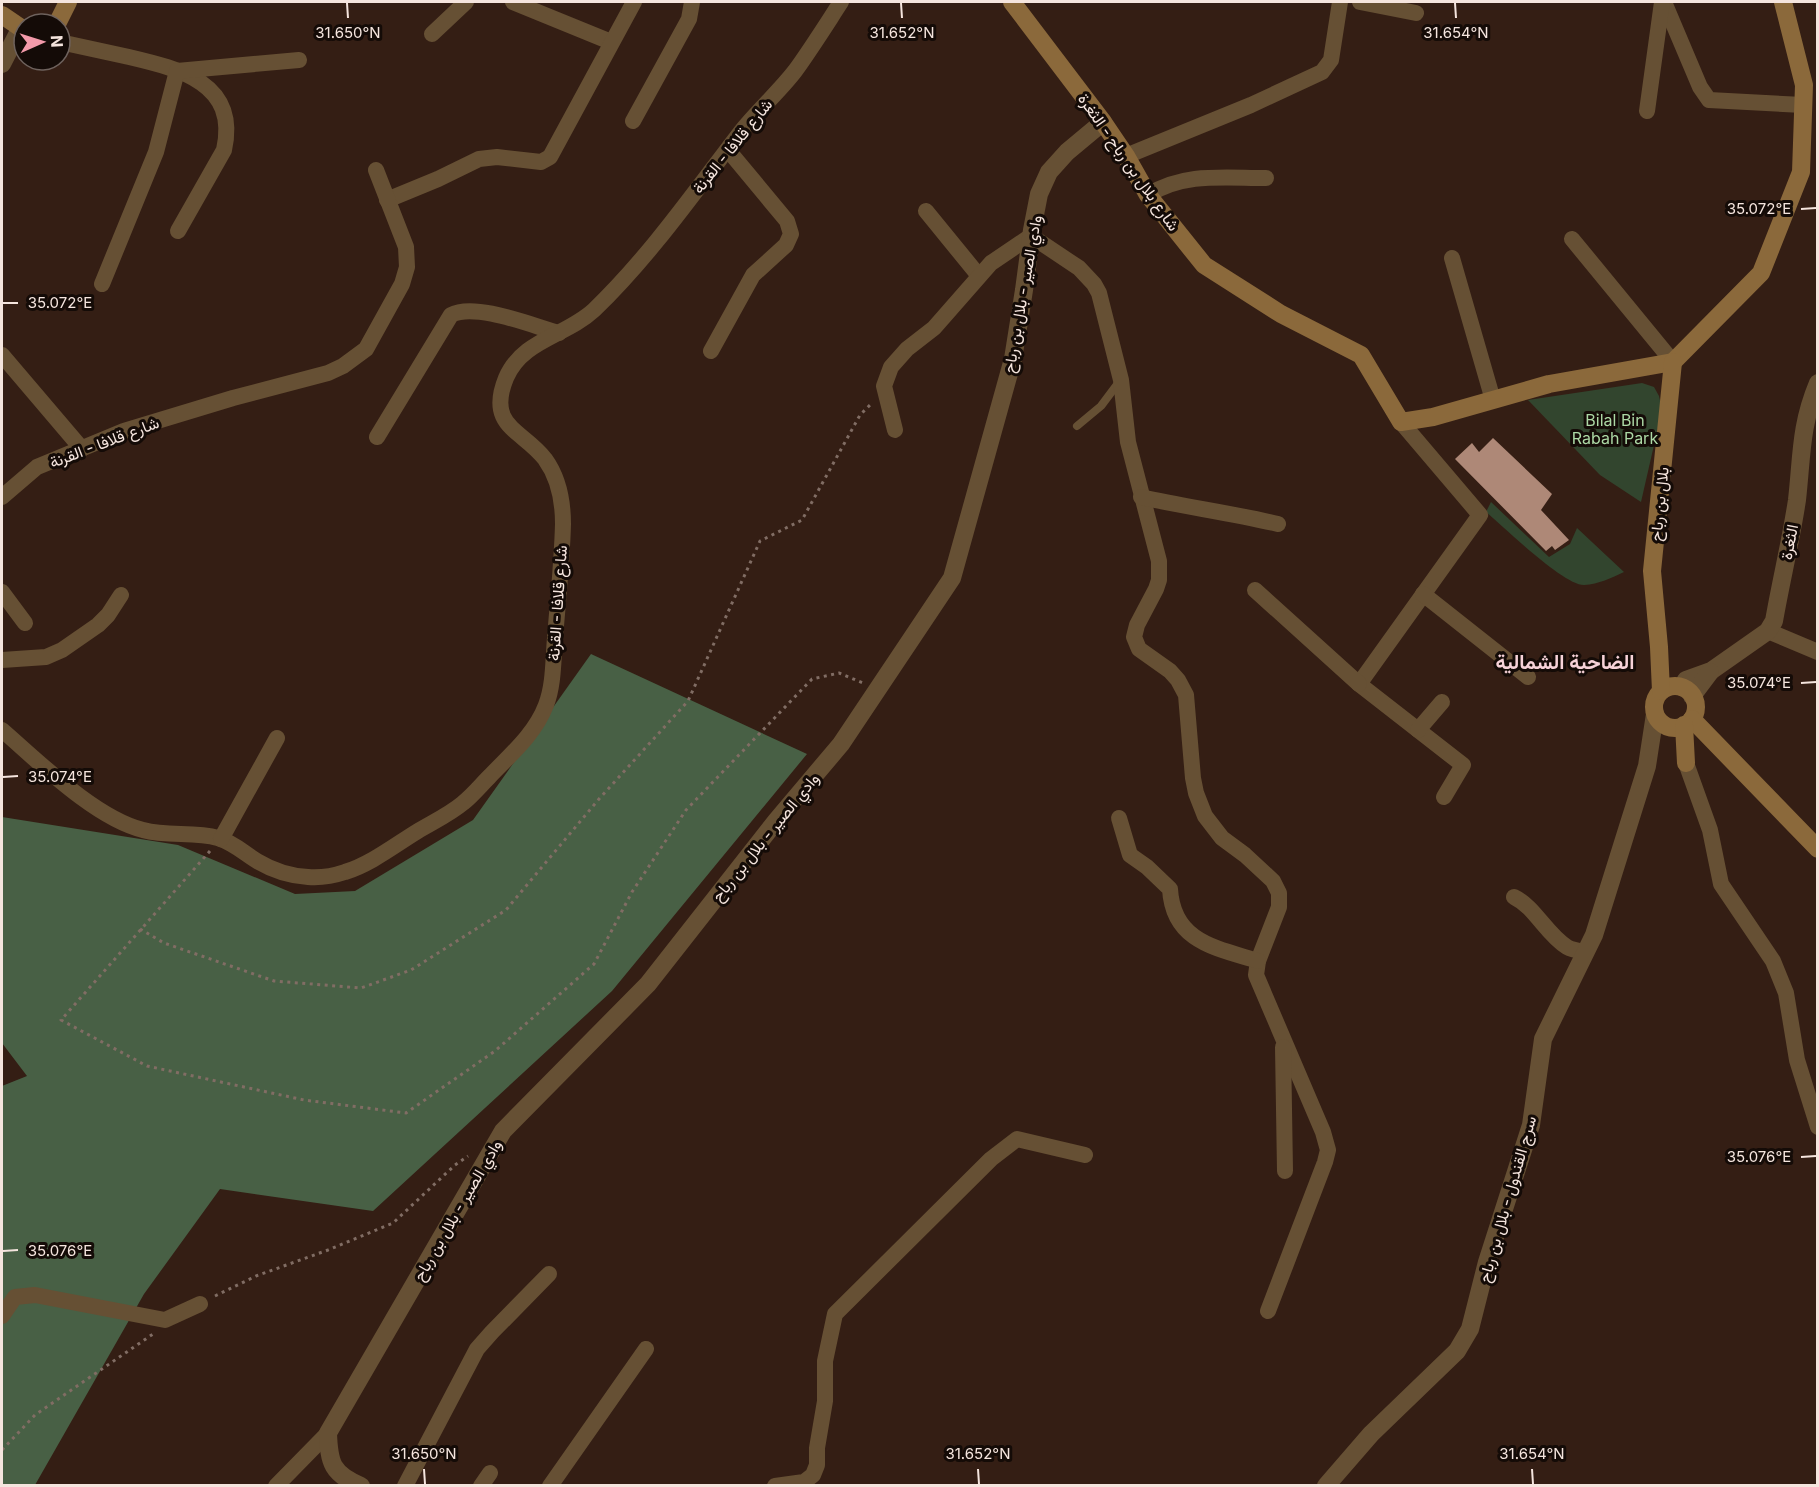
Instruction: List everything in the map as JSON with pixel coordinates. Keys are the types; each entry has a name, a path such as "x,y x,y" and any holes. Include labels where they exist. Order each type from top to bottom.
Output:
{"main road":[{"name":"شارع بلال بن رباح - الثغرة","path":"1012,2 1103,122 1148,195 1204,265 1281,314 1361,355 1401,422"},
{"path":"1401,422 1433,417 1549,384 1673,362 1761,273 1801,172 1804,85 1784,2"},
{"name":"بلال بن رباح","path":"1673,362 1652,571 1659,647 1677,690"},
{"path":"1676,722 1695,707 1677,690 1654,702 1676,722 1716,746 1818,849"},
{"path":"1676,722 1686,763"}],"street":[{"path":"432,34 466,2"},
{"path":"513,2 611,42"},
{"path":"387,200 479,159 497,157 541,162 547,160 634,2"},
{"path":"633,121 689,19 692,2"},
{"name":"شارع قلافا - القرنة","path":"2,730 42,766 112,818 126,825 158,833 198,835 221,839 232,843 257,861 298,876 320,877 345,873 462,805 523,742 538,723 551,685 563,529 562,503 555,477 545,459 516,434 505,421 501,406 502,393 509,373 517,360 535,344 560,333 590,313 652,247 740,133 794,72 841,2"},
{"path":"1126,156 1251,105 1322,72 1331,60 1340,2"},
{"path":"1360,2 1416,13"},
{"path":"1663,2 1700,87 1709,100 1803,105"},
{"path":"1647,111 1663,2"},
{"path":"72,45 160,64 200,81 215,95 224,114 226,139 219,161 178,231"},
{"path":"2,64 12,47"},
{"path":"177,71 299,60"},
{"path":"102,284 156,152 177,71"},
{"name":"وادي الصير - بلال بن رباح","path":"328,1433 503,1131 648,984 776,820 841,744 952,578 1013,359 1039,194 1049,172 1067,152 1103,122"},
{"path":"711,351 753,275 786,245 791,234 787,221 728,150"},
{"name":"شارع قلافا - القرنة","path":"2,497 37,467 124,431 330,372 356,358 366,349 402,284 407,267 406,247 376,170"},
{"path":"1148,195 1163,185 1198,177 1266,178"},
{"path":"926,211 979,276"},
{"path":"895,430 885,380 898,358 934,328 991,263 1031,236 1078,268 1094,284 1101,300 1121,380 1128,442 1160,570 1156,589 1136,628 1135,641 1142,653 1170,671 1186,695 1193,778 1205,816 1222,838 1245,855 1278,888 1279,906 1258,961 1256,975 1323,1132 1328,1150 1326,1162 1268,1311"},
{"path":"1572,239 1673,362"},
{"path":"1452,258 1493,400"},
{"path":"377,437 451,315 459,311 477,310 560,333"},
{"path":"2,355 82,449"},
{"name":"الثغرة","path":"1768,631 1774,621 1797,500 1805,418 1818,383"},
{"path":"1359,684 1480,515 1401,422"},
{"path":"1141,496 1278,524"},
{"path":"1255,590 1359,684 1463,765 1444,797"},
{"path":"2,592 25,623"},
{"path":"1424,594 1528,677"},
{"path":"2,660 46,657 62,650 98,625 108,615 121,595"},
{"path":"1677,690 1711,671 1768,631 1818,652"},
{"path":"1418,730 1442,702"},
{"name":"سرج القندول - بلال بن رباح","path":"1326,1485 1371,1434 1457,1351 1467,1337 1531,1125 1543,1039 1594,935 1647,766 1676,722"},
{"path":"221,839 277,738"},
{"path":"1686,763 1710,830 1721,884 1773,961 1786,993 1797,1060 1818,1127"},
{"path":"1119,818 1130,855 1147,867 1170,890 1171,902 1180,924 1199,942 1258,961"},
{"path":"1514,897 1524,902 1534,916 1567,948 1586,952"},
{"path":"1283,1038 1285,1171"},
{"path":"775,1485 804,1482 813,1475 817,1465 817,1448 825,1401 825,1362 836,1314 991,1159 1017,1139 1085,1155"},
{"path":"405,1485 477,1349 549,1274"},
{"path":"2,1316 15,1297 35,1295 165,1320 200,1304"},
{"path":"550,1485 646,1349"},
{"path":"276,1485 328,1433"},
{"path":"328,1433 332,1465 339,1474 361,1485"}],"lane":[{"path":"1077,426 1101,406 1121,380"}],"path":[{"path":"140,929 164,943 274,981 361,988 411,970 506,910 598,799 688,701 760,541 802,520 860,415 885,389"},
{"path":"221,839 61,1020 147,1066 304,1100 406,1113 495,1051 594,964 632,892 686,810 812,679 839,673 876,689"},
{"path":"200,1304 256,1276 328,1250 393,1222 455,1165 474,1151"},
{"path":"2,1450 34,1415 154,1333"}],"green space":[{"name":"Bilal Bin Rabah Park","path":"1642,383 1654,387 1662,410 1641,502 1600,475 1528,400"},
{"path":"1491,502 1549,557 1570,544 1577,528 1624,572 1584,585 1562,576 1486,512"},
{"path":"591,654 807,754 612,991 373,1211 220,1189 144,1294 35,1485 2,1485 2,1086 27,1076 2,1043 2,817 178,845 295,894 355,891 473,820"}],"building":[{"path":"1493,438 1552,494 1541,510 1569,540 1555,550 1552,546 1546,551 1455,459 1472,443 1479,452"}],"district":[{"name":"الضاحية الشمالية","path":"1565,662"}]}
